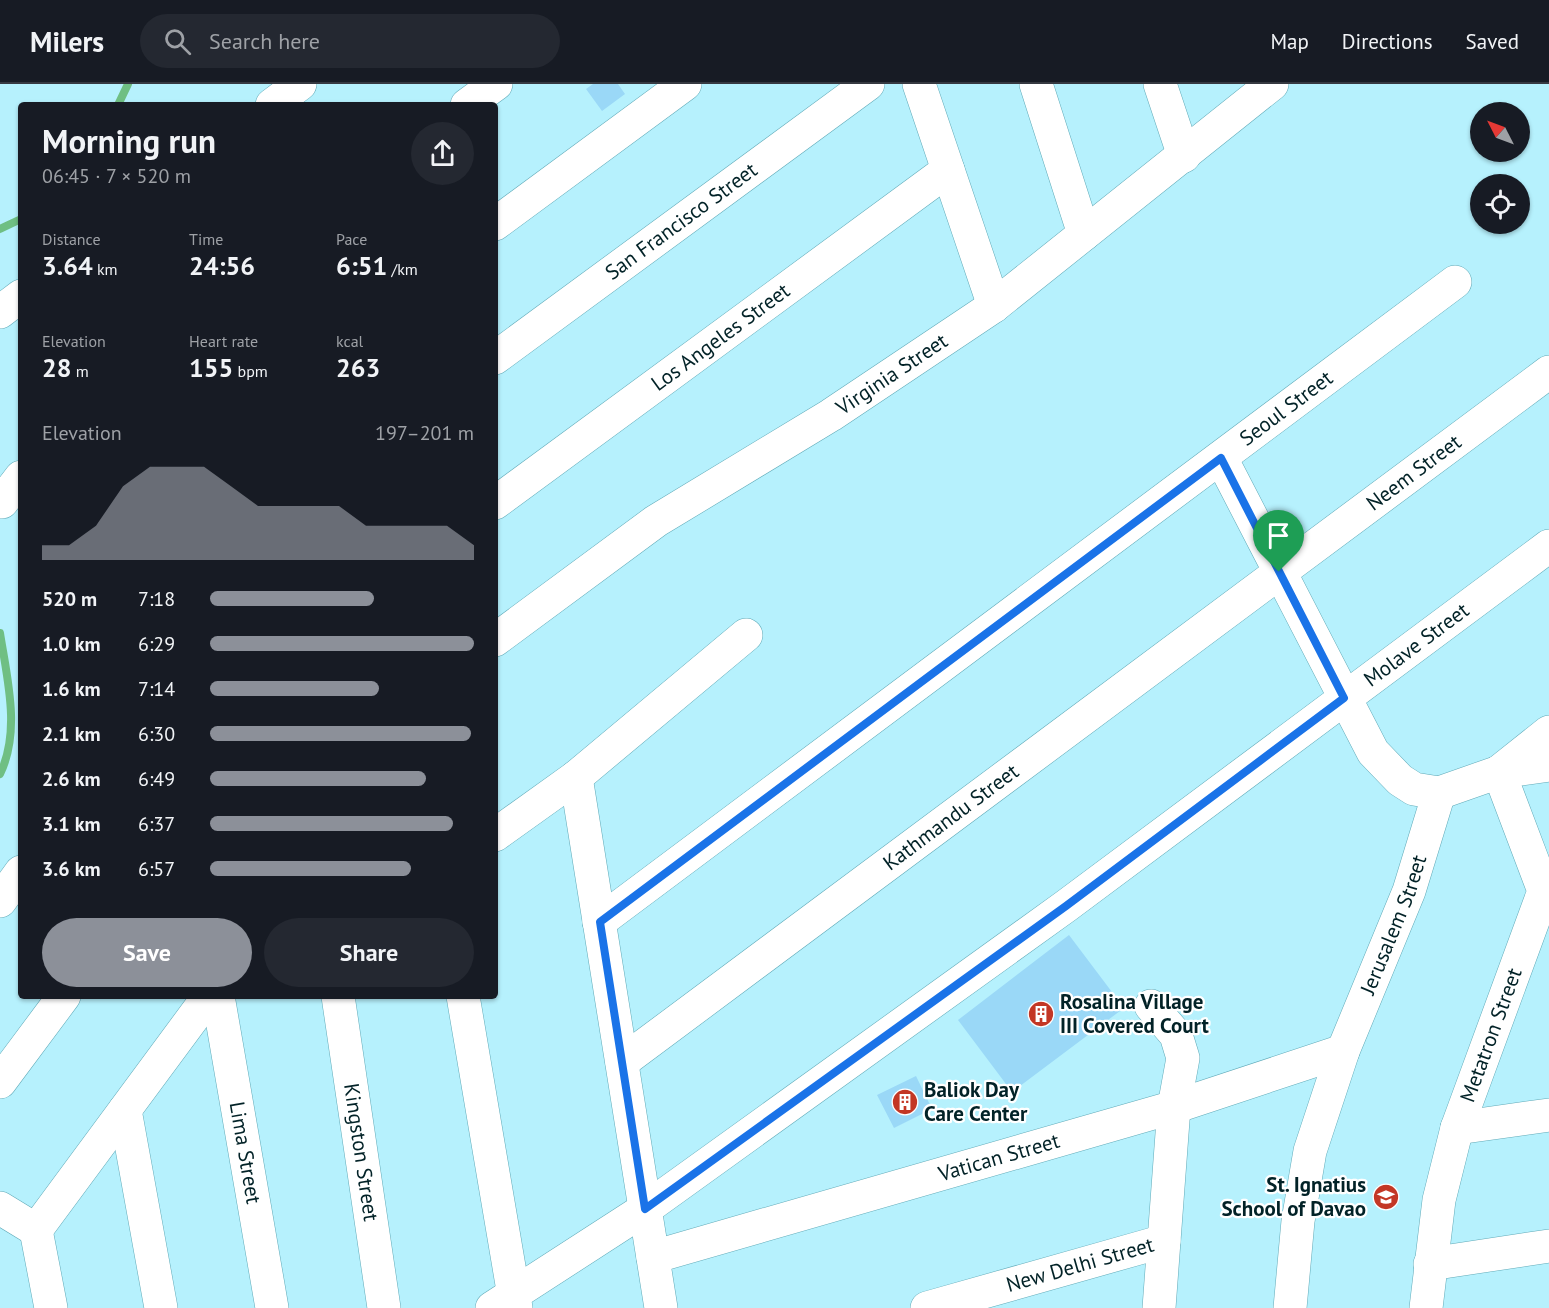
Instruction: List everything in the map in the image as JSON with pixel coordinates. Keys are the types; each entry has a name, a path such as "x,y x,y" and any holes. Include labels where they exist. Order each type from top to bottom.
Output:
{"street":[{"path":"276,102 300,84"},
{"path":"471,102 496,84"},
{"path":"498,222 685,84"},
{"name":"San Francisco Street","path":"498,356 868,84"},
{"path":"919,84 994,306"},
{"path":"1036,84 1084,234"},
{"path":"1160,84 1184,156"},
{"name":"Virginia Street","path":"498,638 656,521 870,390 994,306 1272,84"},
{"name":"Los Angeles Street","path":"498,501 948,170"},
{"name":"Seoul Street","path":"600,922 1455,282"},
{"name":"Neem Street","path":"1279,572 1549,372"},
{"path":"1221,458 1373,752 1390,770 1414,789 1439,794 1499,772 1549,765"},
{"name":"Molave Street","path":"507,1303 645,1209 1066,906 1549,546"},
{"name":"Kathmandu Street","path":"622,1062 1279,572"},
{"path":"498,833 576,777 746,635"},
{"path":"1499,772 1549,732"},
{"name":"Metatron Street","path":"1425,1308 1439,1200 1457,1128 1547,891 1499,772"},
{"path":"576,777 661,1308"},
{"name":"Jerusalem Street","path":"1290,1308 1298,1221 1310,1151 1343,1051 1409,891 1439,794"},
{"path":"0,901 18,876"},
{"path":"0,1082 62,999"},
{"path":"51,1308 36,1230 207,999"},
{"name":"Lima Street","path":"219,999 272,1308"},
{"name":"Kingston Street","path":"338,999 384,1308"},
{"path":"463,999 507,1303"},
{"path":"1151,1006 1176,1035 1183,1058 1174,1107 1159,1308"},
{"name":"Vatican Street","path":"653,1257 1174,1107 1343,1051"},
{"path":"125,1110 161,1308"},
{"path":"1457,1128 1549,1115"},
{"path":"0,1208 36,1230"},
{"name":"New Delhi Street","path":"927,1308 1164,1241"},
{"path":"1430,1264 1549,1246"}],"building":[{"path":"593,84 618,84 625,94 602,111 586,89"},
{"name":"Rosalina Village III Covered Court","path":"1069,935 1124,1008 1012,1092 958,1020"},
{"name":"Baliok Day Care Center","path":"916,1076 932,1109 894,1128 877,1095"}],"waterway":[{"path":"119,102 128,84"},
{"path":"0,229 18,220"},
{"path":"0,633 9,686 11,722 10,740 0,774"}],"place":[{"name":"Rosalina Village III Covered Court","path":"1041,1014"},
{"name":"Baliok Day Care Center","path":"905,1102"},
{"name":"St. Ignatius School of Davao","path":"1386,1197"}],"route":[{"path":"1221,458 1279,572 1344,698 1066,906 645,1209 600,922 1221,458"}]}
